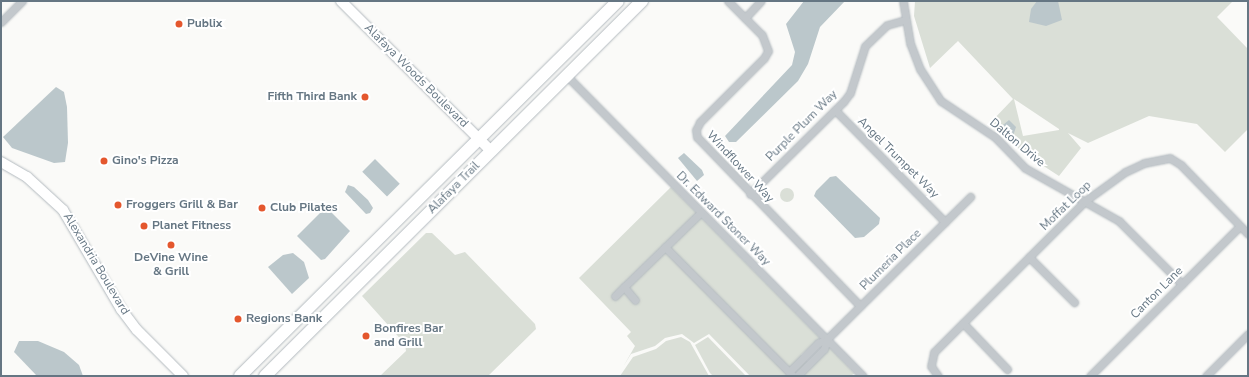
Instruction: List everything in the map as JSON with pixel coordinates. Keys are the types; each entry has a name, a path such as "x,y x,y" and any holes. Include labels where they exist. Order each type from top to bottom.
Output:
{"main road":[{"name":"Alafaya Trail","path":"240,376 618,1"},
{"path":"618,25 633,1"},
{"name":"Alafaya Trail","path":"265,376 642,1"}],"street":[{"path":"1,22 22,1"},
{"name":"Alafaya Woods Boulevard","path":"341,1 491,151"},
{"name":"Windflower Way","path":"728,1 762,35 768,51 764,58 700,122 696,130 701,144 860,306"},
{"path":"745,18 761,1"},
{"name":"Dalton Drive","path":"903,1 910,43 920,69 941,101 995,137 1025,168 1086,201 1119,221 1182,284"},
{"name":"Purple Plum Way","path":"750,194 835,110 850,93 865,46 887,25 905,20"},
{"name":"Dr. Edward Stoner Way","path":"567,76 863,376"},
{"name":"Angel Trumpet Way","path":"835,110 945,222"},
{"name":"Moffat Loop","path":"938,376 931,366 931,357 963,323 1086,201 1125,172 1149,162 1170,158 1181,165 1248,234"},
{"name":"Alexandria Boulevard","path":"1,162 27,177 63,210 121,309 138,330 183,376"},
{"name":"Plumeria Place","path":"827,339 970,197"},
{"path":"614,296 624,288 700,212"},
{"name":"Canton Lane","path":"1090,376 1240,226"},
{"path":"665,247 791,374 806,354 818,343 827,339"},
{"path":"1029,257 1074,302"},
{"path":"624,288 635,300"},
{"path":"963,323 1007,369"},
{"path":"1206,376 1248,334"},
{"path":"798,376 824,349 827,339"},
{"path":"806,354 813,361"}],"shaded area":[{"path":"804,1 845,1 820,27 808,64 798,81 736,142 729,142 725,136 792,65 795,52 786,24"},
{"path":"915,1 1233,1 1217,17 1248,49 1248,129 1225,152 1197,124 1149,116 1088,143 1068,133 1081,148 1059,176 1022,152 991,122 1013,99 958,41 930,68 914,16","holes":["1014,99 1059,129 1023,136"]},
{"path":"1037,1 1058,1 1062,20 1046,26 1029,22 1031,9"},
{"path":"56,87 64,92 67,107 68,143 65,162 54,163 12,148 3,137"},
{"path":"1009,120 1016,127 1013,136 1003,125"},
{"path":"684,153 702,170 704,175 697,181 678,158"},
{"path":"375,159 400,184 387,196 362,172"},
{"path":"836,176 880,218 879,224 864,237 855,238 814,196 816,191 830,177"},
{"path":"348,185 354,187 368,200 373,208 370,213 366,214 345,192"},
{"path":"671,187 820,338 801,355 812,366 829,347 857,376 854,374 850,376 750,376 709,334 694,343 682,334 665,338 655,346 631,354 623,367 635,346 627,336 631,332 579,278"},
{"path":"784,188 790,188 794,192 794,198 790,202 784,202 780,198 780,192"},
{"path":"326,207 350,231 325,259 321,260 297,236"},
{"path":"426,233 432,233 455,255 465,252 535,324 536,329 488,376 380,376 406,351 405,344 362,296"},
{"path":"293,253 304,262 309,278 292,294 268,267 283,255"},
{"path":"681,337 690,342 709,376 620,376 633,357 656,349 666,341"},
{"path":"708,337 746,376 713,376 710,373 695,345"},
{"path":"19,341 38,341 64,352 79,365 83,376 37,376 14,352"}],"place":[{"name":"Publix","path":"179,24"},
{"name":"Fifth Third Bank","path":"365,97"},
{"name":"Gino's Pizza","path":"104,161"},
{"name":"Froggers Grill & Bar","path":"118,205"},
{"name":"Club Pilates","path":"262,208"},
{"name":"Planet Fitness","path":"144,226"},
{"name":"DeVine Wine & Grill","path":"171,245"},
{"name":"Regions Bank","path":"238,319"},
{"name":"Bonfires Bar and Grill","path":"366,336"}]}
